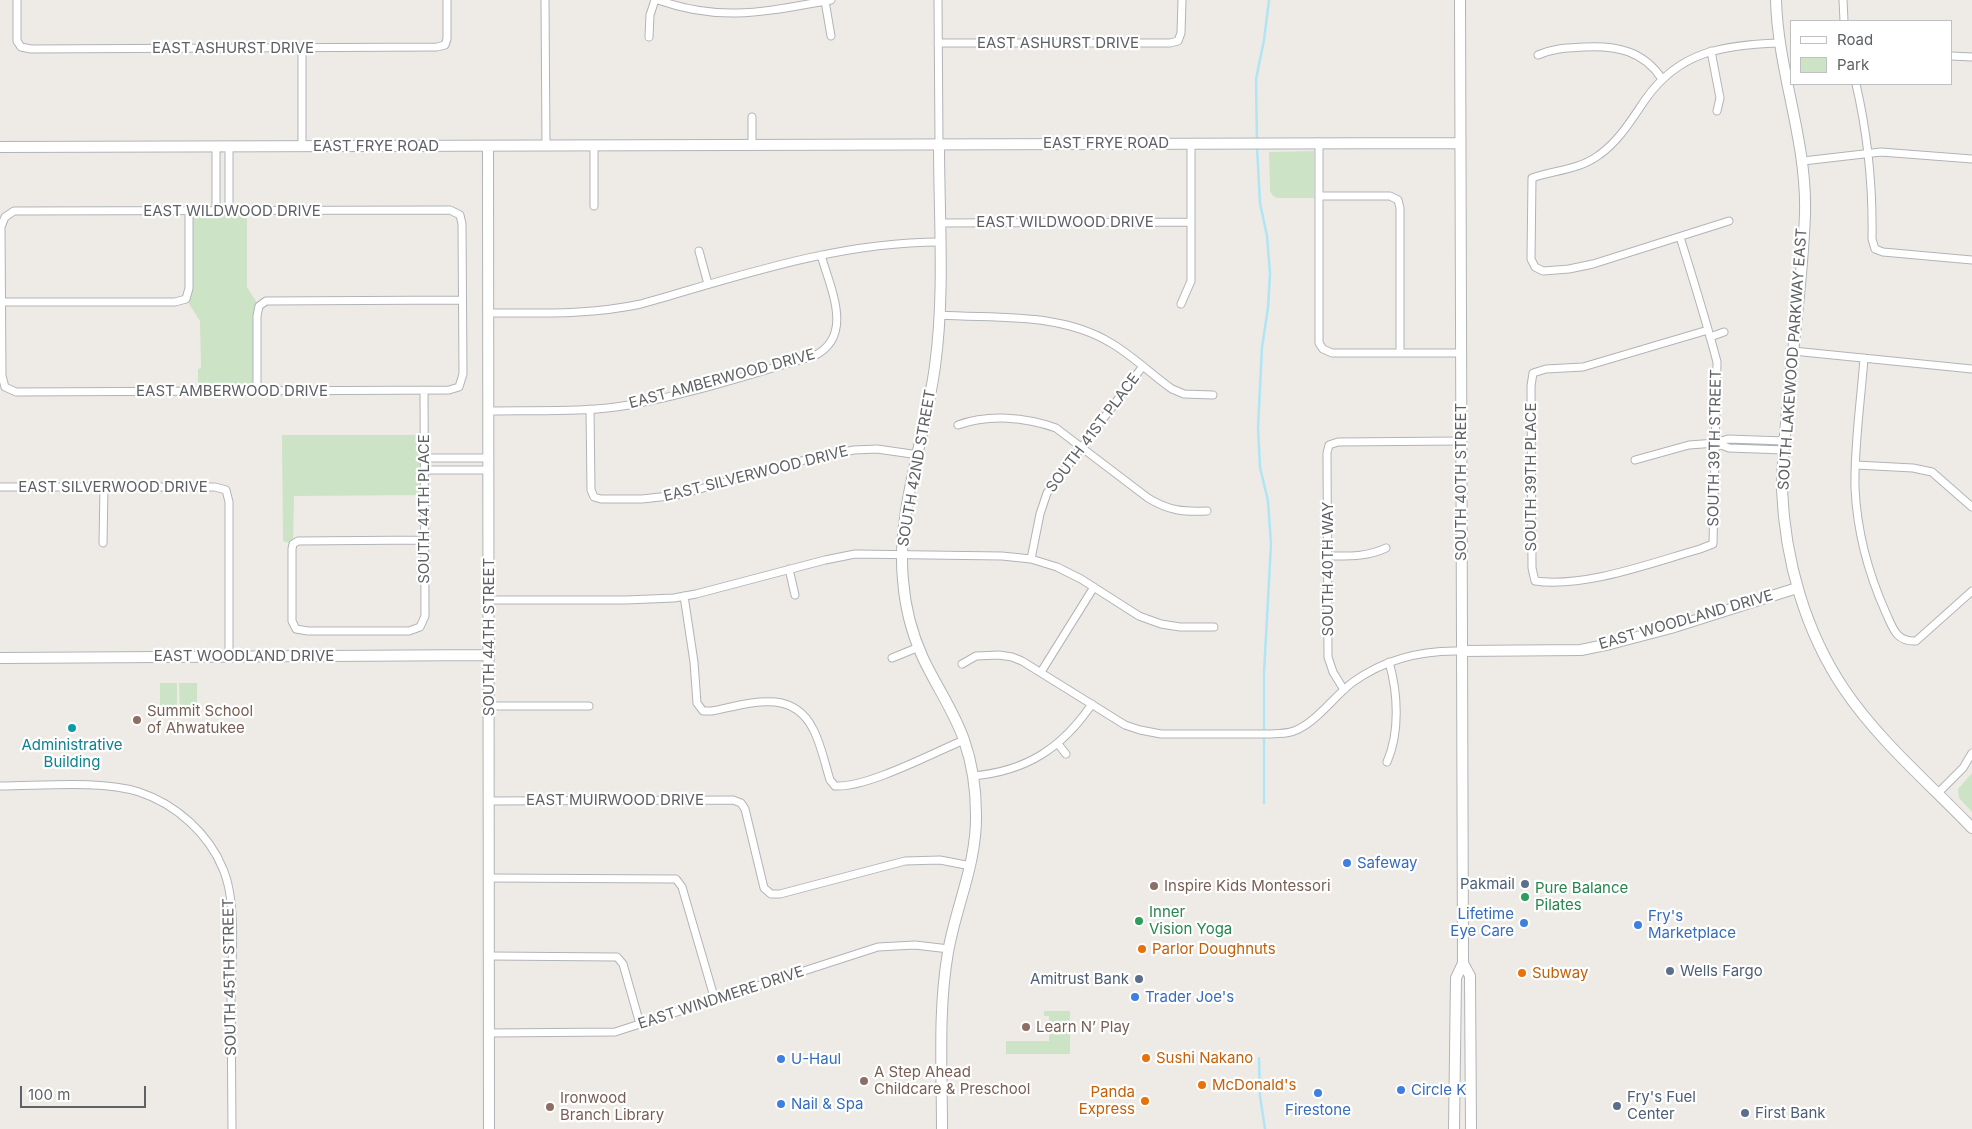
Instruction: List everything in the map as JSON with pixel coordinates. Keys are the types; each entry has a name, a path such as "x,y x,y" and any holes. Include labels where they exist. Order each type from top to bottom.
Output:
{"street":[{"name":"EAST ASHURST DRIVE","path":"16,0 17,41 21,47 32,49 437,47 444,45 447,39 447,0"},
{"path":"545,0 546,145"},
{"path":"650,37 650,15 657,0 703,12 744,14 791,8 828,0 831,36"},
{"name":"SOUTH 42ND STREET","path":"938,0 940,315 935,371 904,528 902,554 904,595 909,618 919,647 964,740 973,776 976,818 971,866 948,949 944,984 942,1016 942,1129"},
{"name":"EAST ASHURST DRIVE","path":"938,43 1170,43 1178,41 1181,33 1182,0"},
{"name":"SOUTH 40TH STREET","path":"1454,1129 1456,978 1462,963 1460,0"},
{"name":"SOUTH LAKEWOOD PARKWAY EAST","path":"1776,0 1779,42 1803,161 1805,214 1784,445 1783,506 1787,543 1797,588 1823,652 1844,690 1882,738 1972,828"},
{"path":"1843,0 1844,20"},
{"path":"1729,221 1585,265 1543,271 1535,267 1531,259 1532,178 1577,166 1599,156 1612,145 1653,88 1685,60 1711,51 1779,42"},
{"path":"1538,56 1554,48 1602,46 1621,48 1636,54 1656,69 1662,79"},
{"path":"302,48 302,146"},
{"path":"1711,51 1720,98 1717,112"},
{"path":"1952,56 1972,58"},
{"path":"1856,85 1869,153 1873,205 1872,239 1875,249 1883,252 1972,260"},
{"path":"752,117 752,144"},
{"path":"1319,142 1319,343 1323,349 1332,353 1461,353"},
{"name":"EAST FRYE ROAD","path":"0,147 1460,142"},
{"path":"1181,304 1191,281 1191,143"},
{"path":"594,145 594,206"},
{"path":"216,146 216,211"},
{"path":"229,146 229,211"},
{"name":"SOUTH 44TH STREET","path":"488,146 489,1129"},
{"path":"1803,161 1869,153 1897,152 1972,159"},
{"path":"216,178 229,178"},
{"path":"1319,196 1390,196 1398,200 1400,208 1400,352"},
{"name":"EAST WILDWOOD DRIVE","path":"2,302 1,226 4,217 14,212 189,211 450,210 460,215 462,224 462,300"},
{"path":"2,302 175,302 186,298 189,288 189,211"},
{"name":"EAST WILDWOOD DRIVE","path":"940,223 1191,222"},
{"name":"SOUTH 39TH STREET","path":"1680,237 1717,362 1713,544"},
{"path":"488,313 572,314 603,311 641,304 708,284 821,255 886,244 940,242"},
{"path":"699,251 708,284"},
{"name":"EAST AMBERWOOD DRIVE","path":"488,410 590,409 628,405 665,397 814,356 824,351 831,343 838,323 837,312 821,255"},
{"path":"257,391 257,316 259,306 266,301 462,300"},
{"name":"EAST AMBERWOOD DRIVE","path":"2,302 2,376 5,387 16,392 257,391 449,390 459,387 463,374 462,300"},
{"path":"940,315 1057,322 1110,342 1172,389 1184,394 1213,395"},
{"path":"1709,334 1724,332"},
{"name":"SOUTH 39TH PLACE","path":"1709,334 1583,367 1546,369 1533,373 1531,386 1532,568 1535,581 1550,583 1607,575 1713,544"},
{"path":"1792,351 1972,369"},
{"path":"1864,358 1856,465 1857,505 1864,553 1874,586 1896,633 1907,642 1916,641 1972,591"},
{"name":"SOUTH 41ST PLACE","path":"1031,559 1040,514 1047,492 1143,366"},
{"name":"SOUTH 44TH PLACE","path":"424,390 424,458 424,470 424,540 424,616 420,627 409,631 308,631 296,629 292,620 292,549 298,541 424,540"},
{"name":"EAST SILVERWOOD DRIVE","path":"590,409 591,490 594,497 602,499 642,499 678,495 812,458 854,450 877,449 919,455"},
{"path":"958,425 975,419 993,418 1040,422 1056,428 1148,498 1162,506 1176,510 1207,511"},
{"name":"SOUTH 40TH WAY","path":"1344,690 1333,672 1328,656 1327,452 1329,445 1338,442 1461,442"},
{"path":"1635,460 1689,445 1716,443 1729,448 1784,445"},
{"path":"424,458 488,458"},
{"path":"454,458 455,470"},
{"path":"1856,465 1913,468 1932,472 1972,507"},
{"path":"424,470 488,470"},
{"name":"EAST SILVERWOOD DRIVE","path":"0,487 215,487 226,490 229,502 229,656"},
{"path":"103,543 104,487"},
{"path":"1328,556 1362,556 1373,554 1386,548"},
{"path":"489,600 646,600 684,596 855,554 1002,556 1031,559 1057,567 1094,587 1139,616 1161,624 1180,627 1214,627"},
{"path":"789,569 795,595"},
{"path":"1041,672 1094,587"},
{"name":"EAST WOODLAND DRIVE","path":"962,664 976,656 999,655 1012,657 1041,672 1131,728 1151,733 1271,734 1295,731 1352,683 1389,662 1431,652 1552,652 1591,648 1670,628 1797,588"},
{"path":"684,596 694,662 697,703 703,710 712,711 772,700 784,702 796,708 807,718 814,730 830,780 836,786 845,786 874,778 964,740"},
{"path":"892,658 919,647"},
{"name":"EAST WOODLAND DRIVE","path":"0,658 489,655"},
{"path":"1387,762 1393,750 1395,736 1395,690 1389,662"},
{"path":"973,776 993,774 1016,767 1035,758 1058,744 1074,729 1092,704"},
{"path":"489,706 589,706"},
{"path":"1058,744 1066,754"},
{"path":"1938,793 1963,768 1972,754"},
{"name":"SOUTH 45TH STREET","path":"0,786 94,786 124,788 155,799 178,813 198,830 214,850 224,870 232,923 232,1129"},
{"name":"EAST MUIRWOOD DRIVE","path":"489,801 733,800 741,803 745,809 764,888 771,894 780,894 905,861 940,860 971,866"},
{"path":"489,878 676,879 682,887 715,1000"},
{"name":"EAST WINDMERE DRIVE","path":"490,1033 615,1032 878,947 915,945 948,949"},
{"path":"490,956 617,956 623,964 640,1024"},
{"name":"SOUTH 40TH STREET","path":"1462,963 1470,976 1472,1129"}],"green space":[{"path":"1314,151 1314,198 1277,198 1273,196 1270,191 1269,152"},
{"path":"247,210 247,287 259,306 257,391 198,391 198,369 201,368 200,321 186,299 189,211"},
{"path":"282,435 424,435 424,495 294,496 293,544 283,541"},
{"path":"160,683 177,683 177,711 160,711"},
{"path":"179,683 197,683 197,711 180,711"},
{"path":"1972,773 1972,812 1959,798 1958,789"},
{"path":"1044,1011 1070,1011 1070,1054 1006,1054 1006,1041 1049,1041 1049,1016 1044,1016"}],"waterway":[{"path":"1257,141 1256,79 1264,40 1269,0"},
{"path":"1257,147 1260,203 1267,236 1270,273 1268,308 1262,347 1258,427 1260,467 1268,501 1271,544 1264,673 1264,803"},
{"path":"1259,1058 1260,1096 1265,1129"}],"place":[{"name":"Summit School of Ahwatukee","path":"137,720"},
{"name":"Administrative Building","path":"72,728"},
{"name":"Safeway","path":"1347,863"},
{"name":"Pakmail","path":"1525,884"},
{"name":"Inspire Kids Montessori","path":"1154,886"},
{"name":"Pure Balance Pilates","path":"1525,897"},
{"name":"Inner Vision Yoga","path":"1139,921"},
{"name":"Lifetime Eye Care","path":"1524,923"},
{"name":"Fry's Marketplace","path":"1638,925"},
{"name":"Parlor Doughnuts","path":"1142,949"},
{"name":"Wells Fargo","path":"1670,971"},
{"name":"Subway","path":"1522,973"},
{"name":"Amitrust Bank","path":"1139,979"},
{"name":"Trader Joe's","path":"1135,997"},
{"name":"Learn N’ Play","path":"1026,1027"},
{"name":"Sushi Nakano","path":"1146,1058"},
{"name":"U-Haul","path":"781,1059"},
{"name":"A Step Ahead Childcare & Preschool","path":"864,1081"},
{"name":"McDonald's","path":"1202,1085"},
{"name":"Circle K","path":"1401,1090"},
{"name":"Firestone","path":"1318,1093"},
{"name":"Panda Express","path":"1145,1101"},
{"name":"Nail & Spa","path":"781,1104"},
{"name":"Fry's Fuel Center","path":"1617,1106"},
{"name":"Ironwood Branch Library","path":"550,1107"},
{"name":"First Bank","path":"1745,1113"}]}
